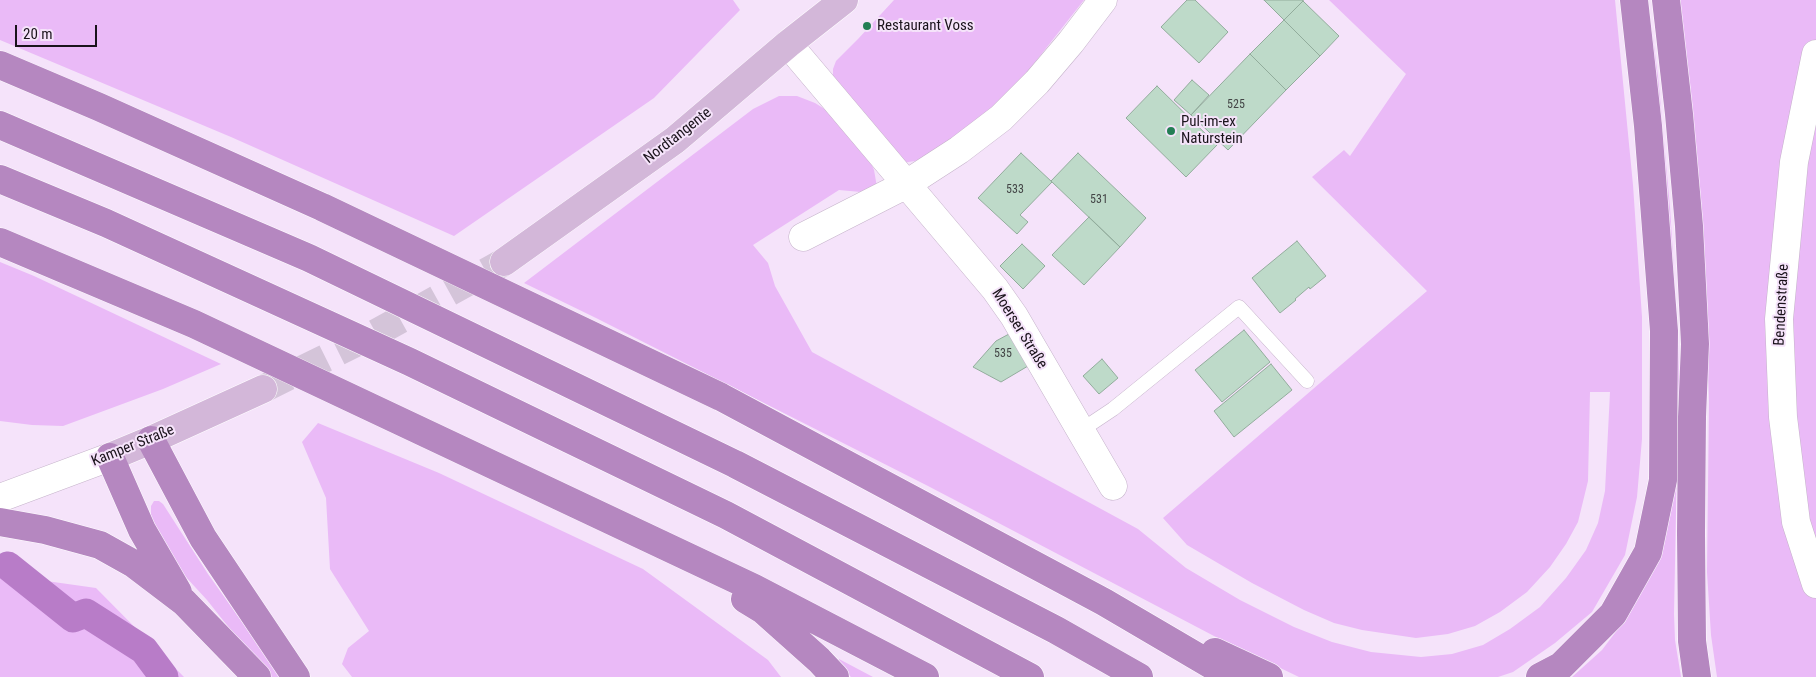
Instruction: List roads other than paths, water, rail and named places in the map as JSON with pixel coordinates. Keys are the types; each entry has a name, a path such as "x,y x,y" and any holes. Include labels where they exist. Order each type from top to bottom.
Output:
{"highway":[{"path":"1540,677 1561,666 1613,614 1648,552 1664,480 1664,331 1648,126 1634,0"},
{"path":"1666,0 1688,216 1695,344 1691,533 1692,641 1697,677"},
{"path":"0,65 99,107 322,207 721,397 1104,602 1232,677"},
{"path":"0,125 309,258 717,455 1056,630 1138,677"},
{"path":"0,179 106,223 428,370 726,515 1030,677"},
{"path":"0,242 194,324 754,588 925,677"},
{"path":"151,440 202,538 296,677"},
{"path":"110,457 142,530 184,602"},
{"path":"0,522 45,530 100,545 134,564 184,602 257,677"},
{"path":"625,528 764,610 819,660 834,677"},
{"path":"1104,602 1269,677"}],"main road":[{"name":"Nordtangente","path":"504,262 675,140 788,44 844,0"},
{"name":"Kamper Straße","path":"110,457 263,389"}],"street":[{"path":"803,237 905,184 959,150 1001,118 1048,68 1103,0"},
{"name":"Moerser Straße","path":"788,44 995,289 1009,309 1113,486"},
{"name":"Bendenstraße","path":"1816,54 1794,162 1779,319 1783,416 1796,522 1816,584"},
{"name":"Kamper Straße","path":"0,498 110,457"}],"lane":[{"path":"1080,431 1113,409 1239,308 1307,381"}],"waterway":[{"path":"8,566 73,618 86,613 144,650 164,677"}],"tunnel":[{"path":"263,389 374,334 504,262"}],"place":[{"name":"Restaurant Voss","path":"867,26"},
{"name":"Pul-im-ex Naturstein","path":"1171,131"}]}
